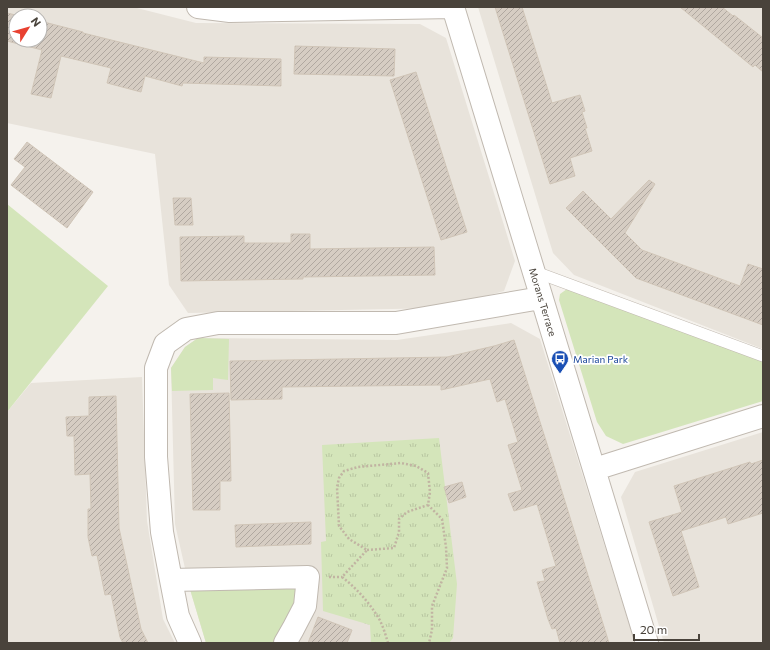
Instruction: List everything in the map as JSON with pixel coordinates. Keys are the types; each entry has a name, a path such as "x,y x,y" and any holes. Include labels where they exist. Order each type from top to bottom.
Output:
{"street":[{"path":"198,7 230,11 453,7"},
{"name":"Morans Terrace","path":"453,7 647,643"},
{"path":"190,643 178,616 162,532 156,457 156,368 165,344 186,329 218,323 396,323 541,298"},
{"path":"595,469 763,416"},
{"path":"171,580 308,577 305,606 286,643"}],"lane":[{"path":"533,271 763,356"}],"path":[{"path":"400,463 416,466 428,474 430,492 428,505 407,512 399,519 399,532 394,548 367,550 350,538 339,526 337,487 339,478 344,471 358,467 400,463"},
{"path":"428,505 442,519 447,568 432,606 432,630 428,643"},
{"path":"367,550 342,577 354,586 377,614 388,643"}],"shaded area":[{"path":"7,7 133,7 196,23 420,24 446,38 515,261 504,291 442,308 188,313 169,285 155,154 7,123"},
{"path":"478,7 763,7 763,349 574,275 553,253"},
{"path":"511,323 540,339 635,643 206,643 189,586 175,524 171,368 185,347 198,338 397,340"},
{"path":"142,377 147,521 163,619 175,643 7,643 7,412 31,383"},
{"path":"763,432 763,643 664,643 621,497 635,472"}],"green space":[{"path":"7,204 108,286 7,412"},
{"path":"567,289 763,361 763,401 623,444 606,436 597,422 559,300 560,294"},
{"path":"198,338 229,339 228,380 213,378 213,390 172,391 171,368 185,347"},
{"path":"439,438 457,584 453,638 449,643 371,643 370,625 323,611 321,542 326,541 322,445"},
{"path":"289,582 301,590 279,643 206,643 189,586"}],"building":[{"path":"495,7 522,7 552,103 580,95 585,111 582,112 587,128 585,128 592,151 570,158 575,176 550,184"},
{"path":"680,7 722,7 733,16 734,15 763,38 763,72 755,65 753,67"},
{"path":"7,13 8,41 7,41"},
{"path":"48,23 204,63 204,57 281,59 281,86 183,83 182,86 145,76 141,92 107,83 111,68 61,56 51,98 31,94 42,50 34,48 48,48"},
{"path":"295,46 395,49 394,76 294,74"},
{"path":"416,72 467,232 441,240 390,80"},
{"path":"27,142 93,192 67,228 11,185 25,167 14,159"},
{"path":"649,180 655,184 625,233 642,250 740,286 748,264 763,269 763,325 636,278 566,208 583,191 611,219"},
{"path":"173,198 191,198 193,225 175,225"},
{"path":"291,234 310,234 310,249 434,247 435,275 181,281 180,237 244,236 244,243 291,243"},
{"path":"514,340 609,643 560,643 556,628 552,629 537,582 545,581 542,570 556,566 537,504 514,511 508,494 522,490 508,445 518,442 505,399 497,402 490,379 441,390 441,385 282,387 282,399 231,400 230,361 447,357"},
{"path":"229,393 231,481 220,481 220,510 193,510 190,394"},
{"path":"116,396 119,528 141,629 148,643 123,643 120,637 111,594 105,595 97,555 92,556 88,537 88,509 91,509 90,474 75,475 74,436 67,436 66,417 89,416 89,397"},
{"path":"763,460 763,513 728,524 726,517 681,531 699,587 673,596 649,522 682,512 674,486 750,462 751,464"},
{"path":"462,482 466,497 449,503 444,487"},
{"path":"311,522 311,544 236,547 235,525"},
{"path":"318,617 352,630 347,643 308,643"}],"place":[{"name":"Marian Park","path":"560,374"}]}
